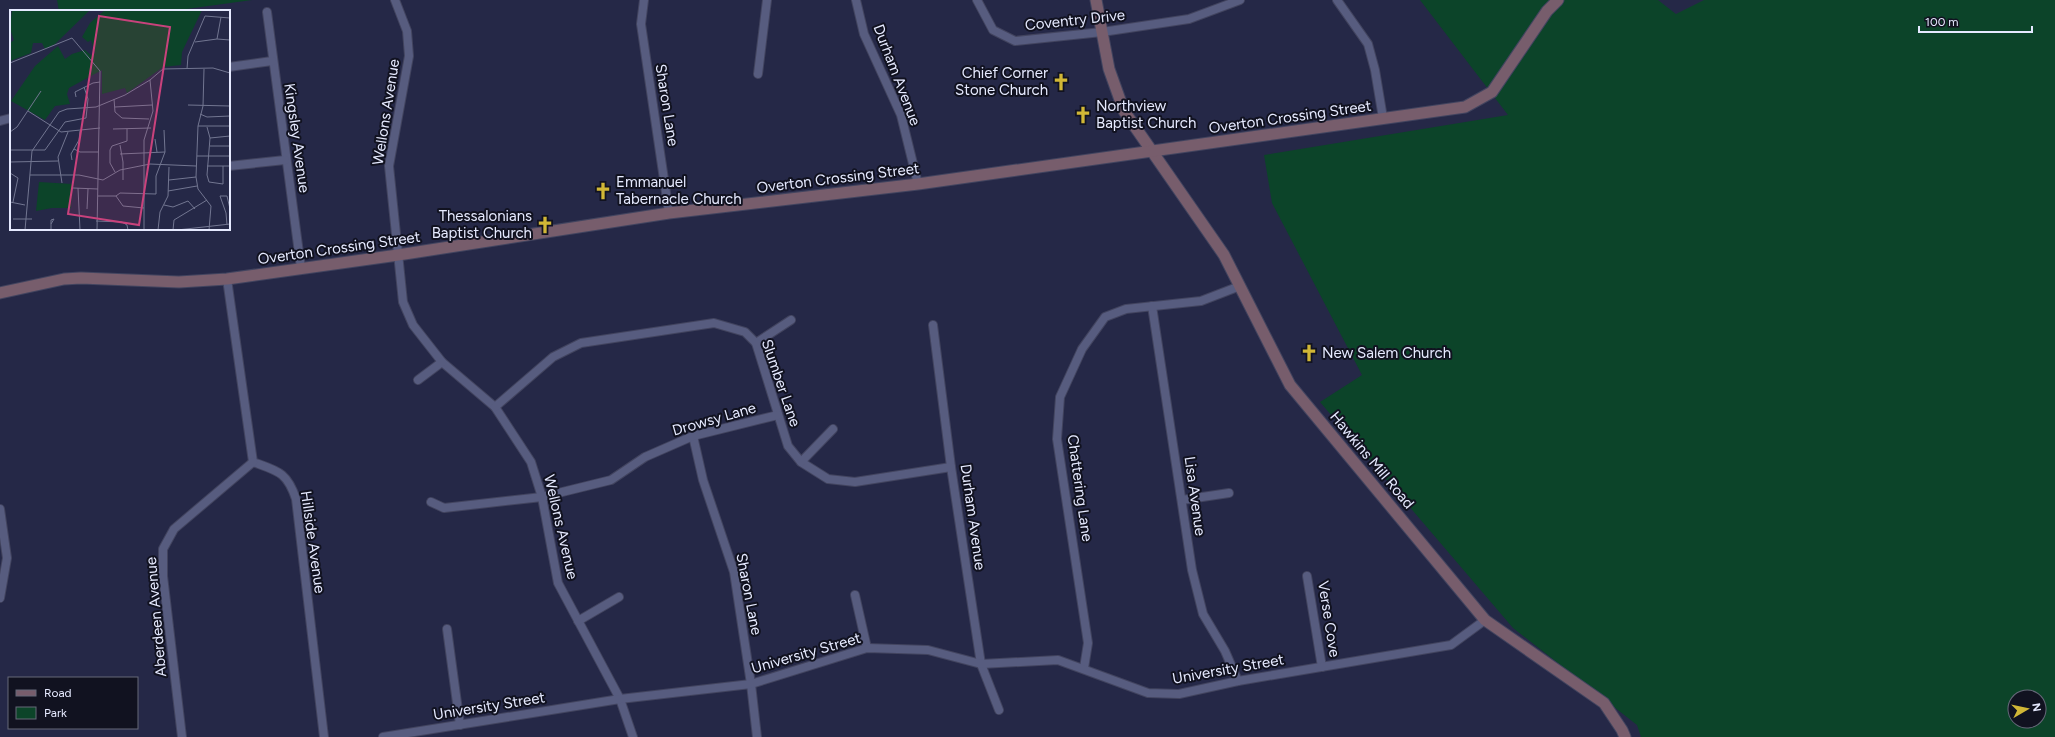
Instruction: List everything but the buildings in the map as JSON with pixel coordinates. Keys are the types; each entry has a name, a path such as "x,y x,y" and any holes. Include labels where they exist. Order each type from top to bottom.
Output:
{"street":[{"name":"Wellons Avenue","path":"395,0 406,31 409,56 389,166 403,302 413,325 442,362 495,407 531,462 542,497 558,583 620,699 632,737"},
{"name":"Sharon Lane","path":"644,0 640,24 669,213"},
{"path":"758,74 767,0"},
{"name":"Durham Avenue","path":"856,0 864,34 901,115 918,184"},
{"name":"Coventry Drive","path":"977,0 993,30 1015,40 1102,32 1189,19 1240,0"},
{"name":"Hawkins Mill Road","path":"1096,0 1109,69 1124,111 1154,152 1224,255 1290,386 1485,620 1604,703 1625,737"},
{"path":"1337,0 1368,44 1375,70 1384,118"},
{"name":"Overton Crossing Street","path":"0,293 64,279 81,278 178,282 227,279 398,256 669,213 918,184 1154,152 1465,107 1492,92 1547,11 1558,0"},
{"name":"Kingsley Avenue","path":"267,12 285,160 301,268"},
{"path":"230,67 272,61"},
{"path":"0,121 10,118"},
{"path":"230,166 285,160"},
{"path":"227,279 253,462"},
{"name":"Chattering Lane","path":"1084,668 1088,643 1057,439 1060,397 1082,349 1105,317 1126,309 1201,301 1240,286"},
{"name":"Lisa Avenue","path":"1152,306 1192,570 1203,614 1225,651 1238,681"},
{"path":"756,343 791,320"},
{"name":"Slumber Lane","path":"495,407 553,357 581,343 714,323 745,332 756,343 788,446 801,462 828,479 855,482 951,467"},
{"name":"Durham Avenue","path":"933,325 951,467 981,664 999,710"},
{"path":"418,380 442,362"},
{"name":"Drowsy Lane","path":"431,502 444,508 542,497 611,480 645,457 693,436 778,415"},
{"path":"801,462 833,429"},
{"name":"Sharon Lane","path":"693,436 703,480 734,572 751,684 757,737"},
{"name":"Aberdeen Avenue","path":"182,737 163,576 163,549 174,529 253,462"},
{"name":"Hillside Avenue","path":"253,462 279,471 291,484 296,499 324,737"},
{"path":"1182,500 1229,493"},
{"path":"0,509 7,558 0,597"},
{"name":"Verse Cove","path":"1307,576 1322,667"},
{"path":"856,595 866,648"},
{"path":"578,621 619,597"},
{"name":"University Street","path":"383,737 620,699 751,684 866,648 928,650 981,664 1058,660 1084,668 1148,693 1179,694 1238,681 1451,645 1485,620"},
{"path":"447,629 460,725"}],"green space":[{"path":"57,0 252,0 179,10 59,10"},
{"path":"1420,0 1658,0 1676,14 1704,0 2055,0 2055,737 1641,737 1637,725 1513,628 1320,402 1362,375 1272,203 1264,155 1508,115"}],"place":[{"name":"Chief Corner Stone Church","path":"1061,82"},
{"name":"Northview Baptist Church","path":"1083,115"},
{"name":"Emmanuel Tabernacle Church","path":"603,191"},
{"name":"Thessalonians Baptist Church","path":"545,225"},
{"name":"New Salem Church","path":"1309,353"}]}
